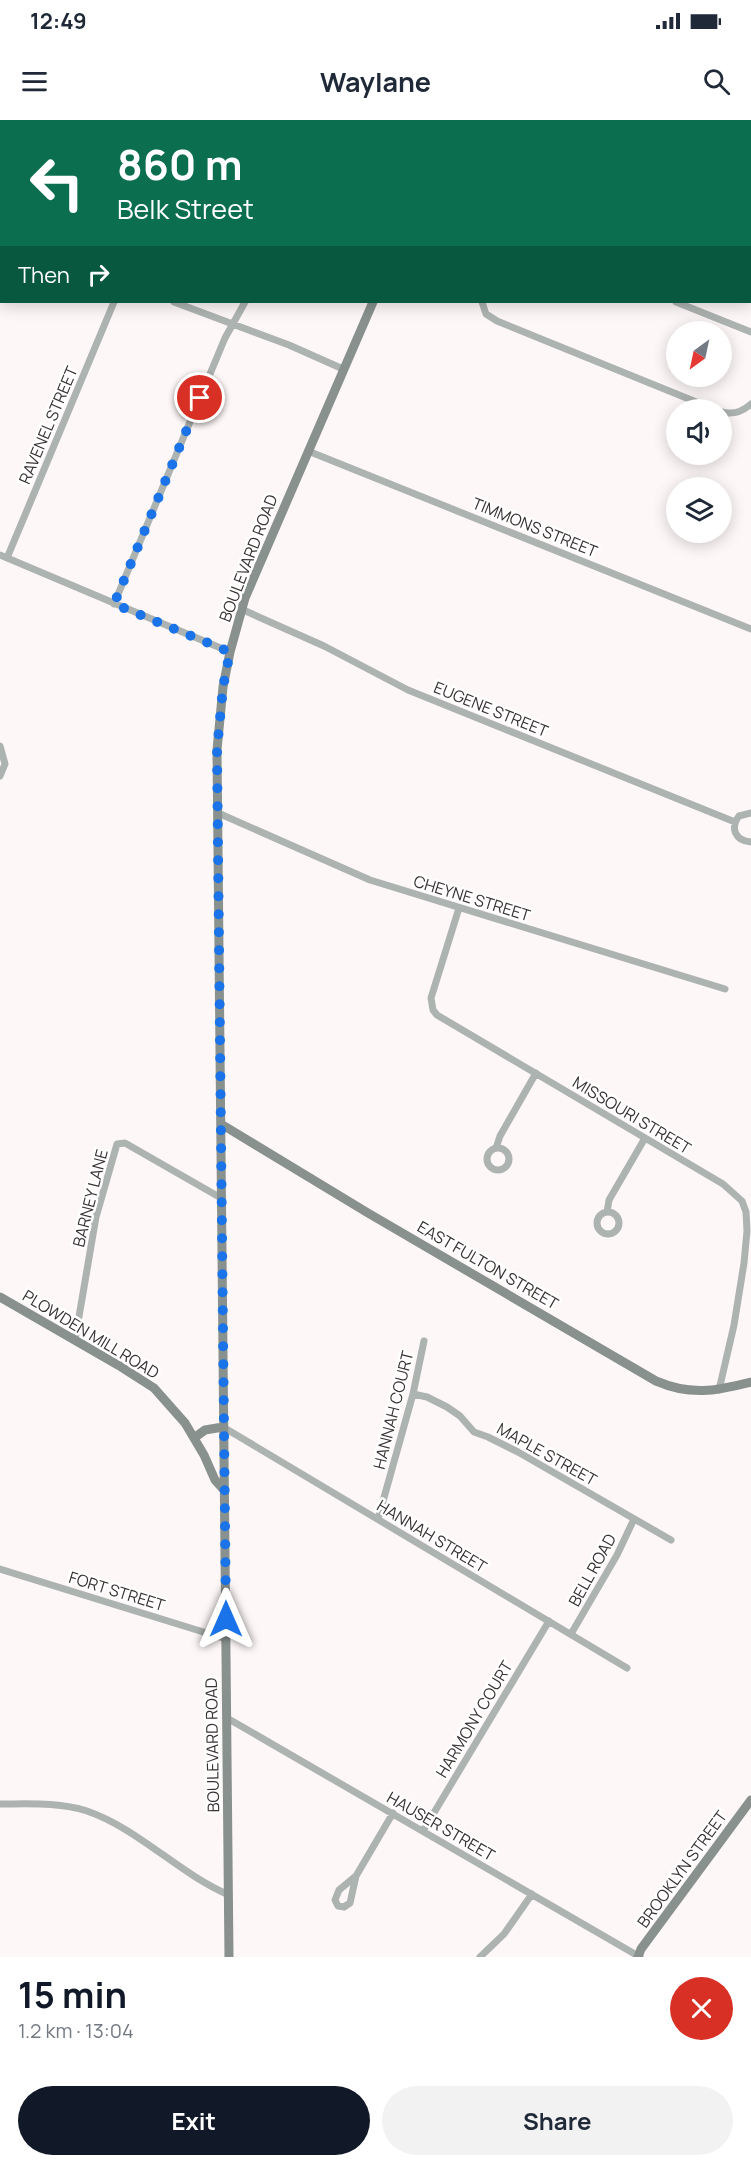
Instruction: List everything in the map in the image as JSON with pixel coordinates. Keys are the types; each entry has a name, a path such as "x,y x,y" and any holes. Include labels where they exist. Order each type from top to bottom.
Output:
{"street":[{"name":"RAVENEL STREET","path":"3,557 114,303"},
{"path":"177,303 343,369"},
{"path":"114,604 225,338 244,303"},
{"name":"BOULEVARD ROAD","path":"229,1957 220,1124 219,719 230,652 255,572 373,303"},
{"path":"482,303 486,314 497,321 689,399"},
{"path":"678,303 751,332"},
{"path":"732,414 738,413 751,404"},
{"name":"TIMMONS STREET","path":"308,451 751,629"},
{"path":"3,557 230,652"},
{"name":"EUGENE STREET","path":"242,609 324,646 408,690 735,822"},
{"path":"0,746 5,764 0,776"},
{"name":"CHEYNE STREET","path":"218,813 370,880 725,989"},
{"path":"751,813 742,814 735,822 734,831 744,841 751,842"},
{"name":"MISSOURI STREET","path":"459,908 431,1002 433,1010 440,1018 723,1184 736,1193 744,1205 747,1218 744,1263 735,1326 719,1390"},
{"path":"496,1148 500,1136 536,1073"},
{"name":"EAST FULTON STREET","path":"220,1124 656,1380 688,1391 719,1390 751,1382"},
{"path":"607,1212 609,1200 645,1138"},
{"name":"BARNEY LANE","path":"75,1340 96,1217 117,1144 124,1143 221,1198"},
{"name":"PLOWDEN MILL ROAD","path":"0,1297 154,1388 173,1407 194,1438 215,1480 224,1490"},
{"name":"HANNAH COURT","path":"378,1519 424,1341"},
{"name":"MAPLE STREET","path":"412,1394 427,1397 447,1407 460,1416 471,1430 518,1452 671,1540"},
{"path":"194,1438 205,1430 224,1427"},
{"name":"HANNAH STREET","path":"224,1427 627,1668"},
{"name":"BELL ROAD","path":"571,1635 617,1555 634,1519"},
{"name":"FORT STREET","path":"0,1569 226,1639"},
{"name":"HARMONY COURT","path":"423,1831 549,1621"},
{"name":"HAUSER STREET","path":"227,1718 639,1957"},
{"name":"BROOKLYN STREET","path":"639,1957 751,1800"},
{"path":"0,1804 65,1806 99,1816 121,1827 206,1885 229,1895"},
{"path":"356,1876 393,1813"},
{"path":"480,1957 504,1934 532,1894"}],"route":[{"path":"200,398 114,604 230,652 223,687 217,750 226,1619"}]}
